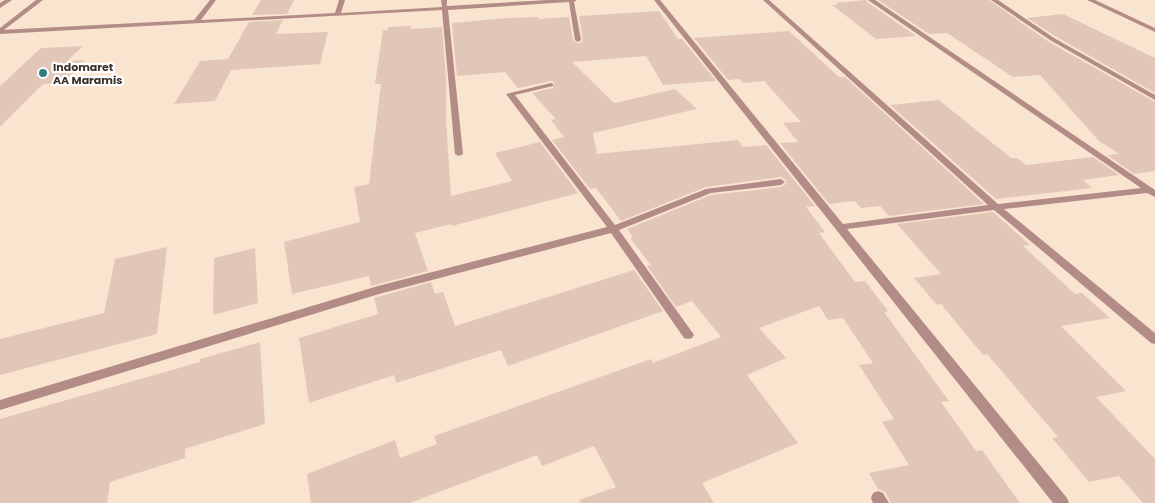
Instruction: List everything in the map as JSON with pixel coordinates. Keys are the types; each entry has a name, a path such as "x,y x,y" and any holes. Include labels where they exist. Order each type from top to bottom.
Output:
{"street":[{"path":"0,6 9,0"},
{"path":"0,31 40,0"},
{"path":"197,21 213,0"},
{"path":"337,15 342,0"},
{"path":"444,0 460,154"},
{"path":"0,31 337,15 572,0 578,40"},
{"path":"657,0 1062,503"},
{"path":"766,0 996,207 1155,340"},
{"path":"871,0 1153,191"},
{"path":"994,0 1052,39 1155,98"},
{"path":"1090,0 1155,30"},
{"path":"552,85 510,94 613,229 688,335"},
{"path":"0,405 378,290 613,229 709,191 781,182"},
{"path":"840,227 996,207 1153,191"}],"building":[{"path":"261,0 294,0 287,14 252,15"},
{"path":"866,0 916,36 876,39 832,5"},
{"path":"878,0 989,0 1049,42 1155,102 1155,171 1134,174 1107,155 1119,154 1099,141 1040,75 1013,77 947,33 929,34"},
{"path":"659,11 678,39 682,39 716,81 663,85 646,56 572,62 614,103 675,89 697,109 593,133 597,154 738,140 743,147 766,145 815,206 806,207 825,232 819,233 855,282 865,281 888,311 884,312 949,401 941,402 976,451 982,450 1020,503 891,503 885,492 878,489 869,473 909,465 882,422 894,419 859,365 873,363 843,318 828,320 819,306 759,328 786,358 747,375 798,443 702,483 714,503 580,503 579,500 616,487 594,446 542,466 537,455 410,503 311,503 307,474 395,440 400,458 437,444 434,436 651,359 653,363 721,337 692,301 676,307 647,266 651,265 630,238 633,237 627,229 711,195 781,187 786,184 786,180 781,177 706,187 621,221 596,188 590,189 552,140 564,137 551,120 556,119 532,93 553,88 554,82 518,88 505,72 457,76 453,23 507,18 569,17 573,40 579,44 583,40 579,16"},
{"path":"1063,14 1155,58 1155,93 1027,18"},
{"path":"283,20 276,34 328,32 320,64 231,70 215,101 174,104 200,61 228,59 249,22"},
{"path":"411,26 411,29 442,27 451,196 512,181 495,153 540,142 578,193 452,226 451,224 415,233 428,271 371,286 369,276 292,294 284,242 360,222 354,187 369,184 381,84 375,84 383,30 388,30 388,27"},
{"path":"789,31 839,77 845,77 984,204 889,216 880,206 861,208 855,201 829,204 780,143 798,142 783,123 801,122 764,81 743,83 739,79 728,80 694,38"},
{"path":"83,46 67,61 85,60 63,83 43,84 0,127 0,86 41,48"},
{"path":"939,100 1011,158 1017,158 1026,165 1093,157 1119,175 1083,180 1092,188 996,199 890,105"},
{"path":"993,212 1030,245 1023,246 1075,294 1082,293 1110,318 1061,326 1126,391 1096,397 1155,459 1155,503 1143,503 1119,476 1089,482 1052,438 1058,437 987,354 983,355 941,304 937,305 914,278 941,274 897,224"},
{"path":"167,247 157,334 0,375 0,339 104,313 115,259"},
{"path":"255,248 258,303 213,315 214,258"},
{"path":"634,270 663,311 508,366 501,350 396,383 394,375 309,403 299,338 378,314 374,298 431,282 435,294 443,292 455,326"},
{"path":"260,342 265,424 185,449 185,458 110,482 107,503 0,503 0,419 200,362 200,359"}],"place":[{"name":"Indomaret AA Maramis","path":"43,73"}]}
